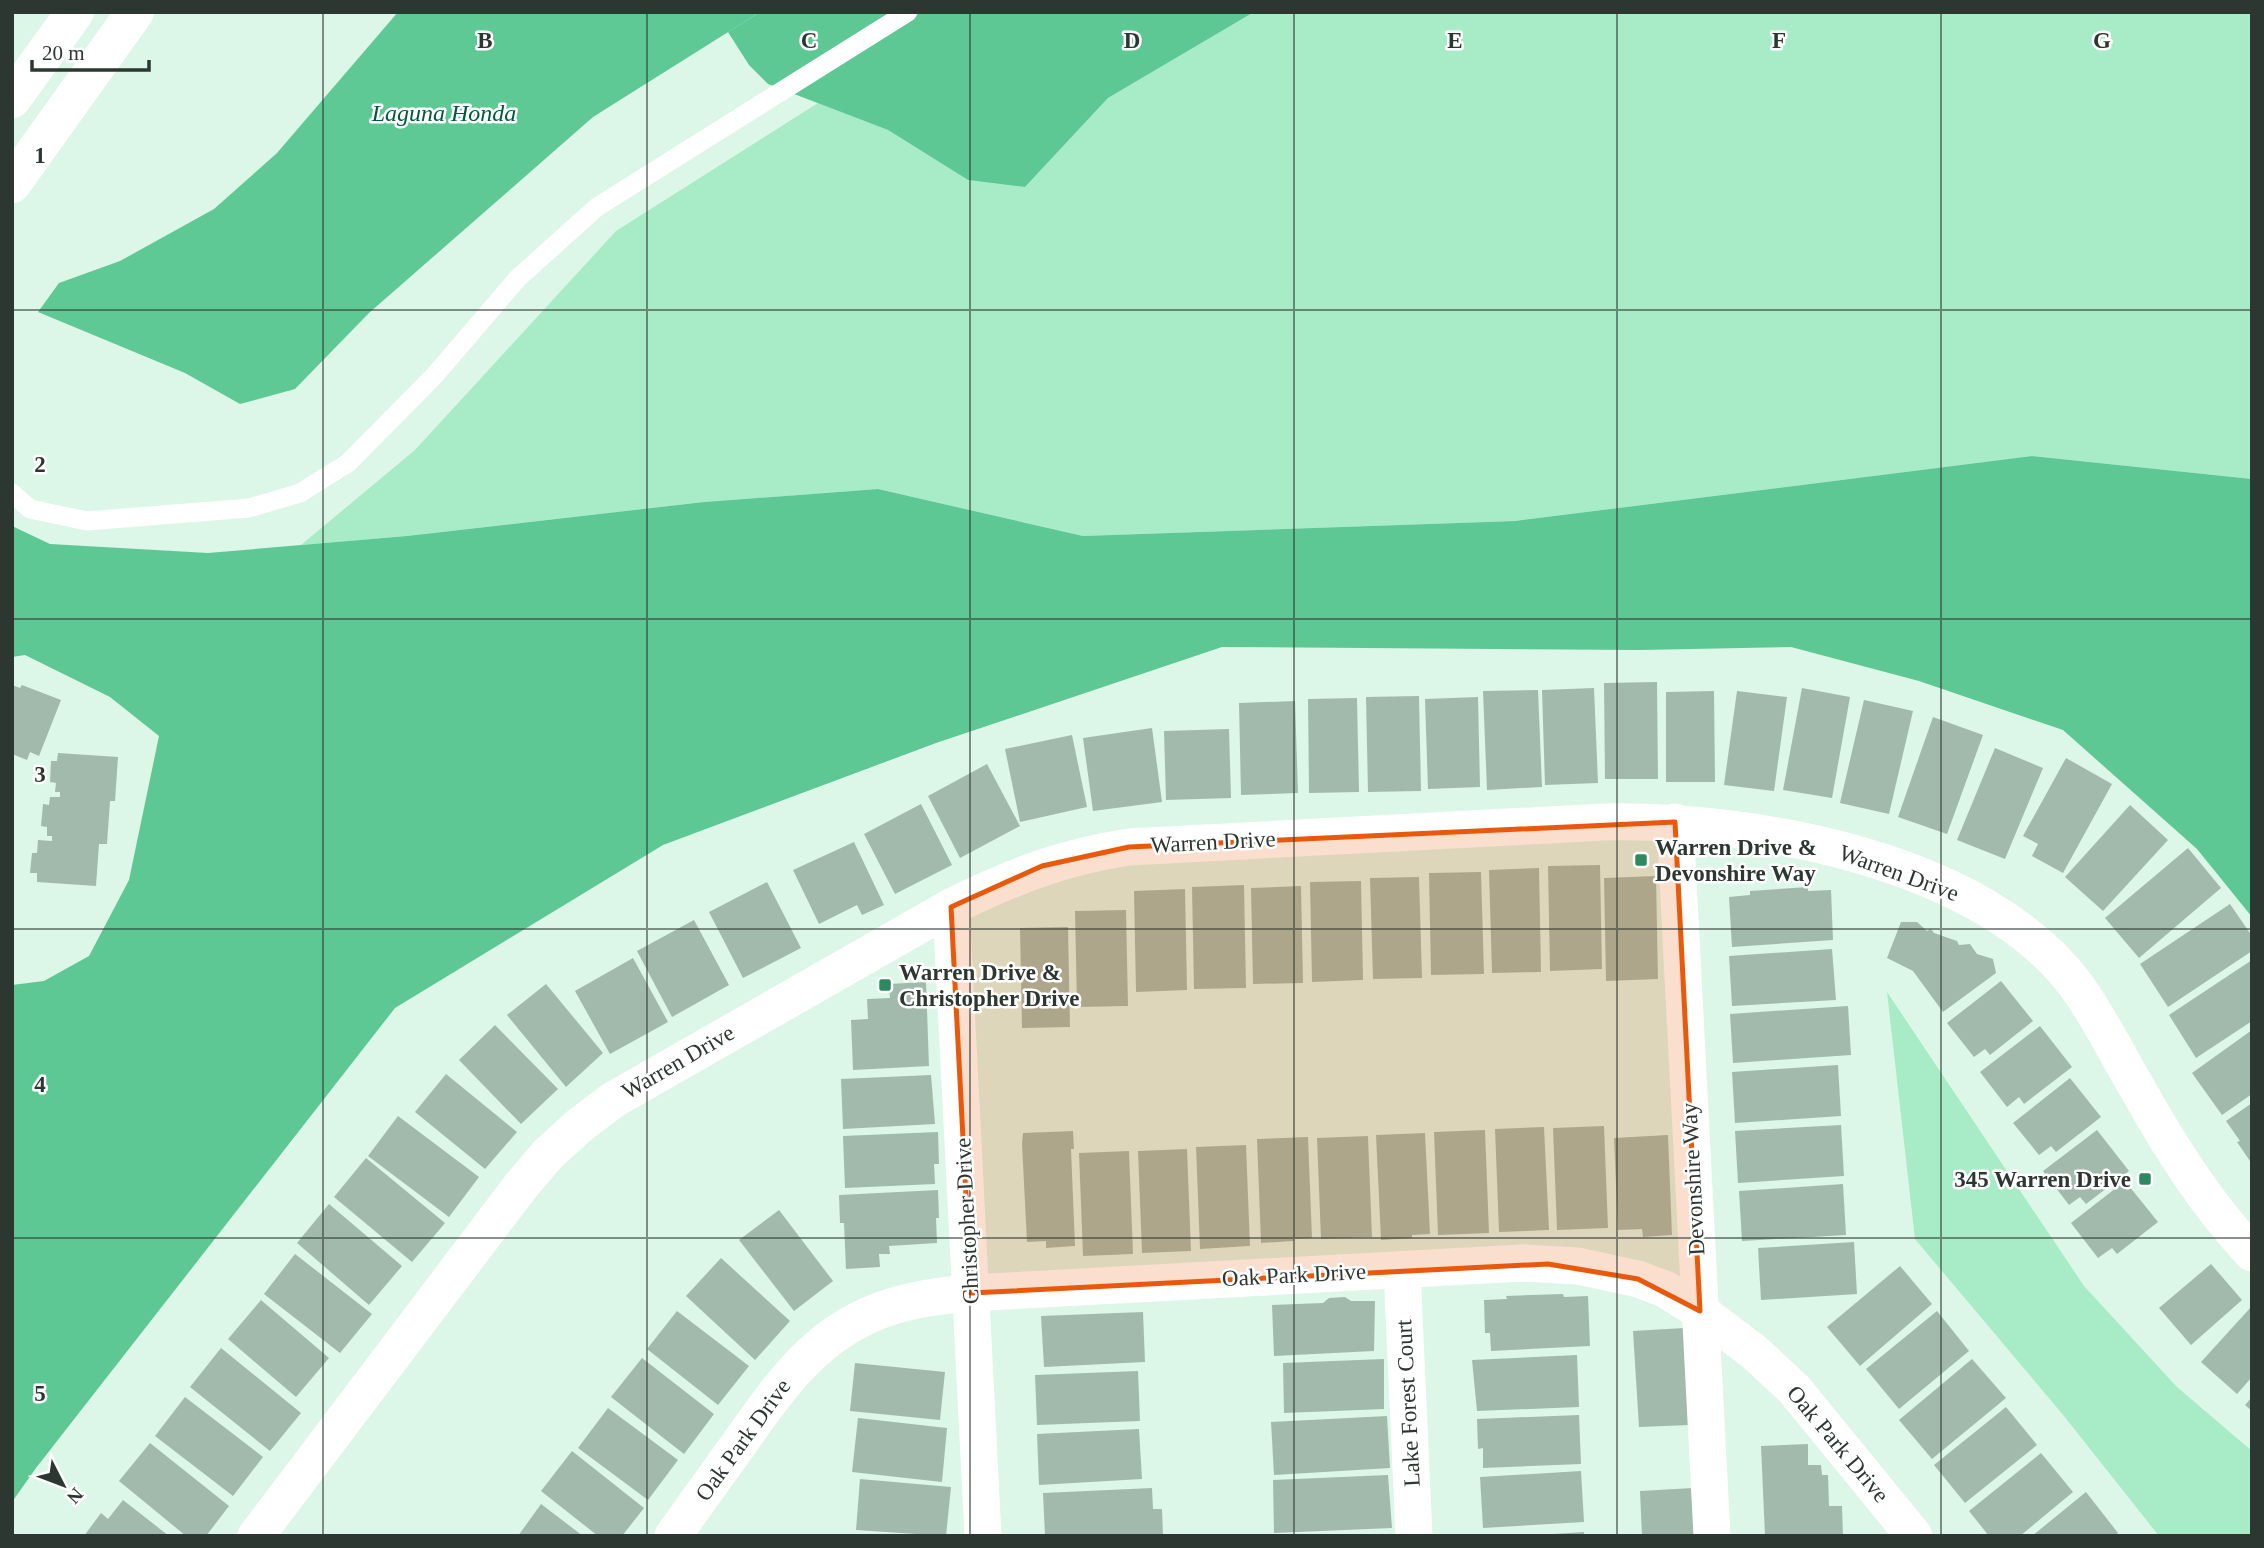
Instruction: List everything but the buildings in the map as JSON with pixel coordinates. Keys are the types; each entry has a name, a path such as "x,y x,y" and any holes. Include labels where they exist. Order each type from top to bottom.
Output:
{"main road":[{"path":"12,99 75,12"},
{"path":"12,184 135,12"}],"street":[{"name":"Warren Drive","path":"256,1536 520,1187 548,1154 580,1125 644,1081 951,907 1042,866 1087,853 1129,846 1605,822 1675,821 1768,833 1811,842 1895,866 1978,904 2032,940 2057,962 2093,1010 2189,1174 2224,1223 2252,1253"},
{"name":"Devonshire Way","path":"1675,821 1712,1536"},
{"name":"Christopher Drive","path":"951,907 983,1536"},
{"name":"Oak Park Drive","path":"673,1536 785,1381 806,1358 829,1338 884,1309 940,1295 1522,1263 1578,1266 1638,1279 1665,1289 1700,1311 1754,1352 1794,1389 1914,1536"},
{"name":"Lake Forest Court","path":"1402,1269 1414,1536"}],"lane":[{"path":"12,493 30,509 87,521 249,508 300,493 348,463 435,375 517,278 597,207 908,12"}],"highlighted area":[{"path":"1675,822 1700,1311 1638,1279 1548,1264 971,1293 951,907 1042,866 1129,847"}],"shaded area":[{"path":"760,12 1254,12 1108,98 1025,187 968,180 888,130 768,84 749,65 728,32"},
{"path":"1254,12 2252,12 2252,479 2032,456 1515,521 1083,536 878,489 704,502 407,536 301,545 415,450 616,231 818,103 888,130 968,180 1025,187 1108,98"},
{"path":"2032,456 2252,479 2252,917 2197,849 2063,730 1919,681 1791,647 1641,650 1222,647 936,743 663,845 395,1008 12,1502 12,985 44,981 89,956 129,880 159,736 110,697 25,655 12,657 12,526 50,544 208,553 407,536 704,502 878,489 1083,536 1515,521"},
{"path":"1887,992 2084,1286 2177,1387 2252,1451 2252,1536 2159,1536 2064,1416 1915,1239"}],"water":[{"name":"Laguna Honda","path":"398,12 760,12 593,117 369,313 295,389 240,404 185,373 38,312 59,283 120,261 214,209 277,153"}],"place":[{"name":"Warren Drive & Devonshire Way","path":"1641,860"},
{"name":"Warren Drive & Christopher Drive","path":"885,985"},
{"name":"345 Warren Drive","path":"2145,1179"}]}
